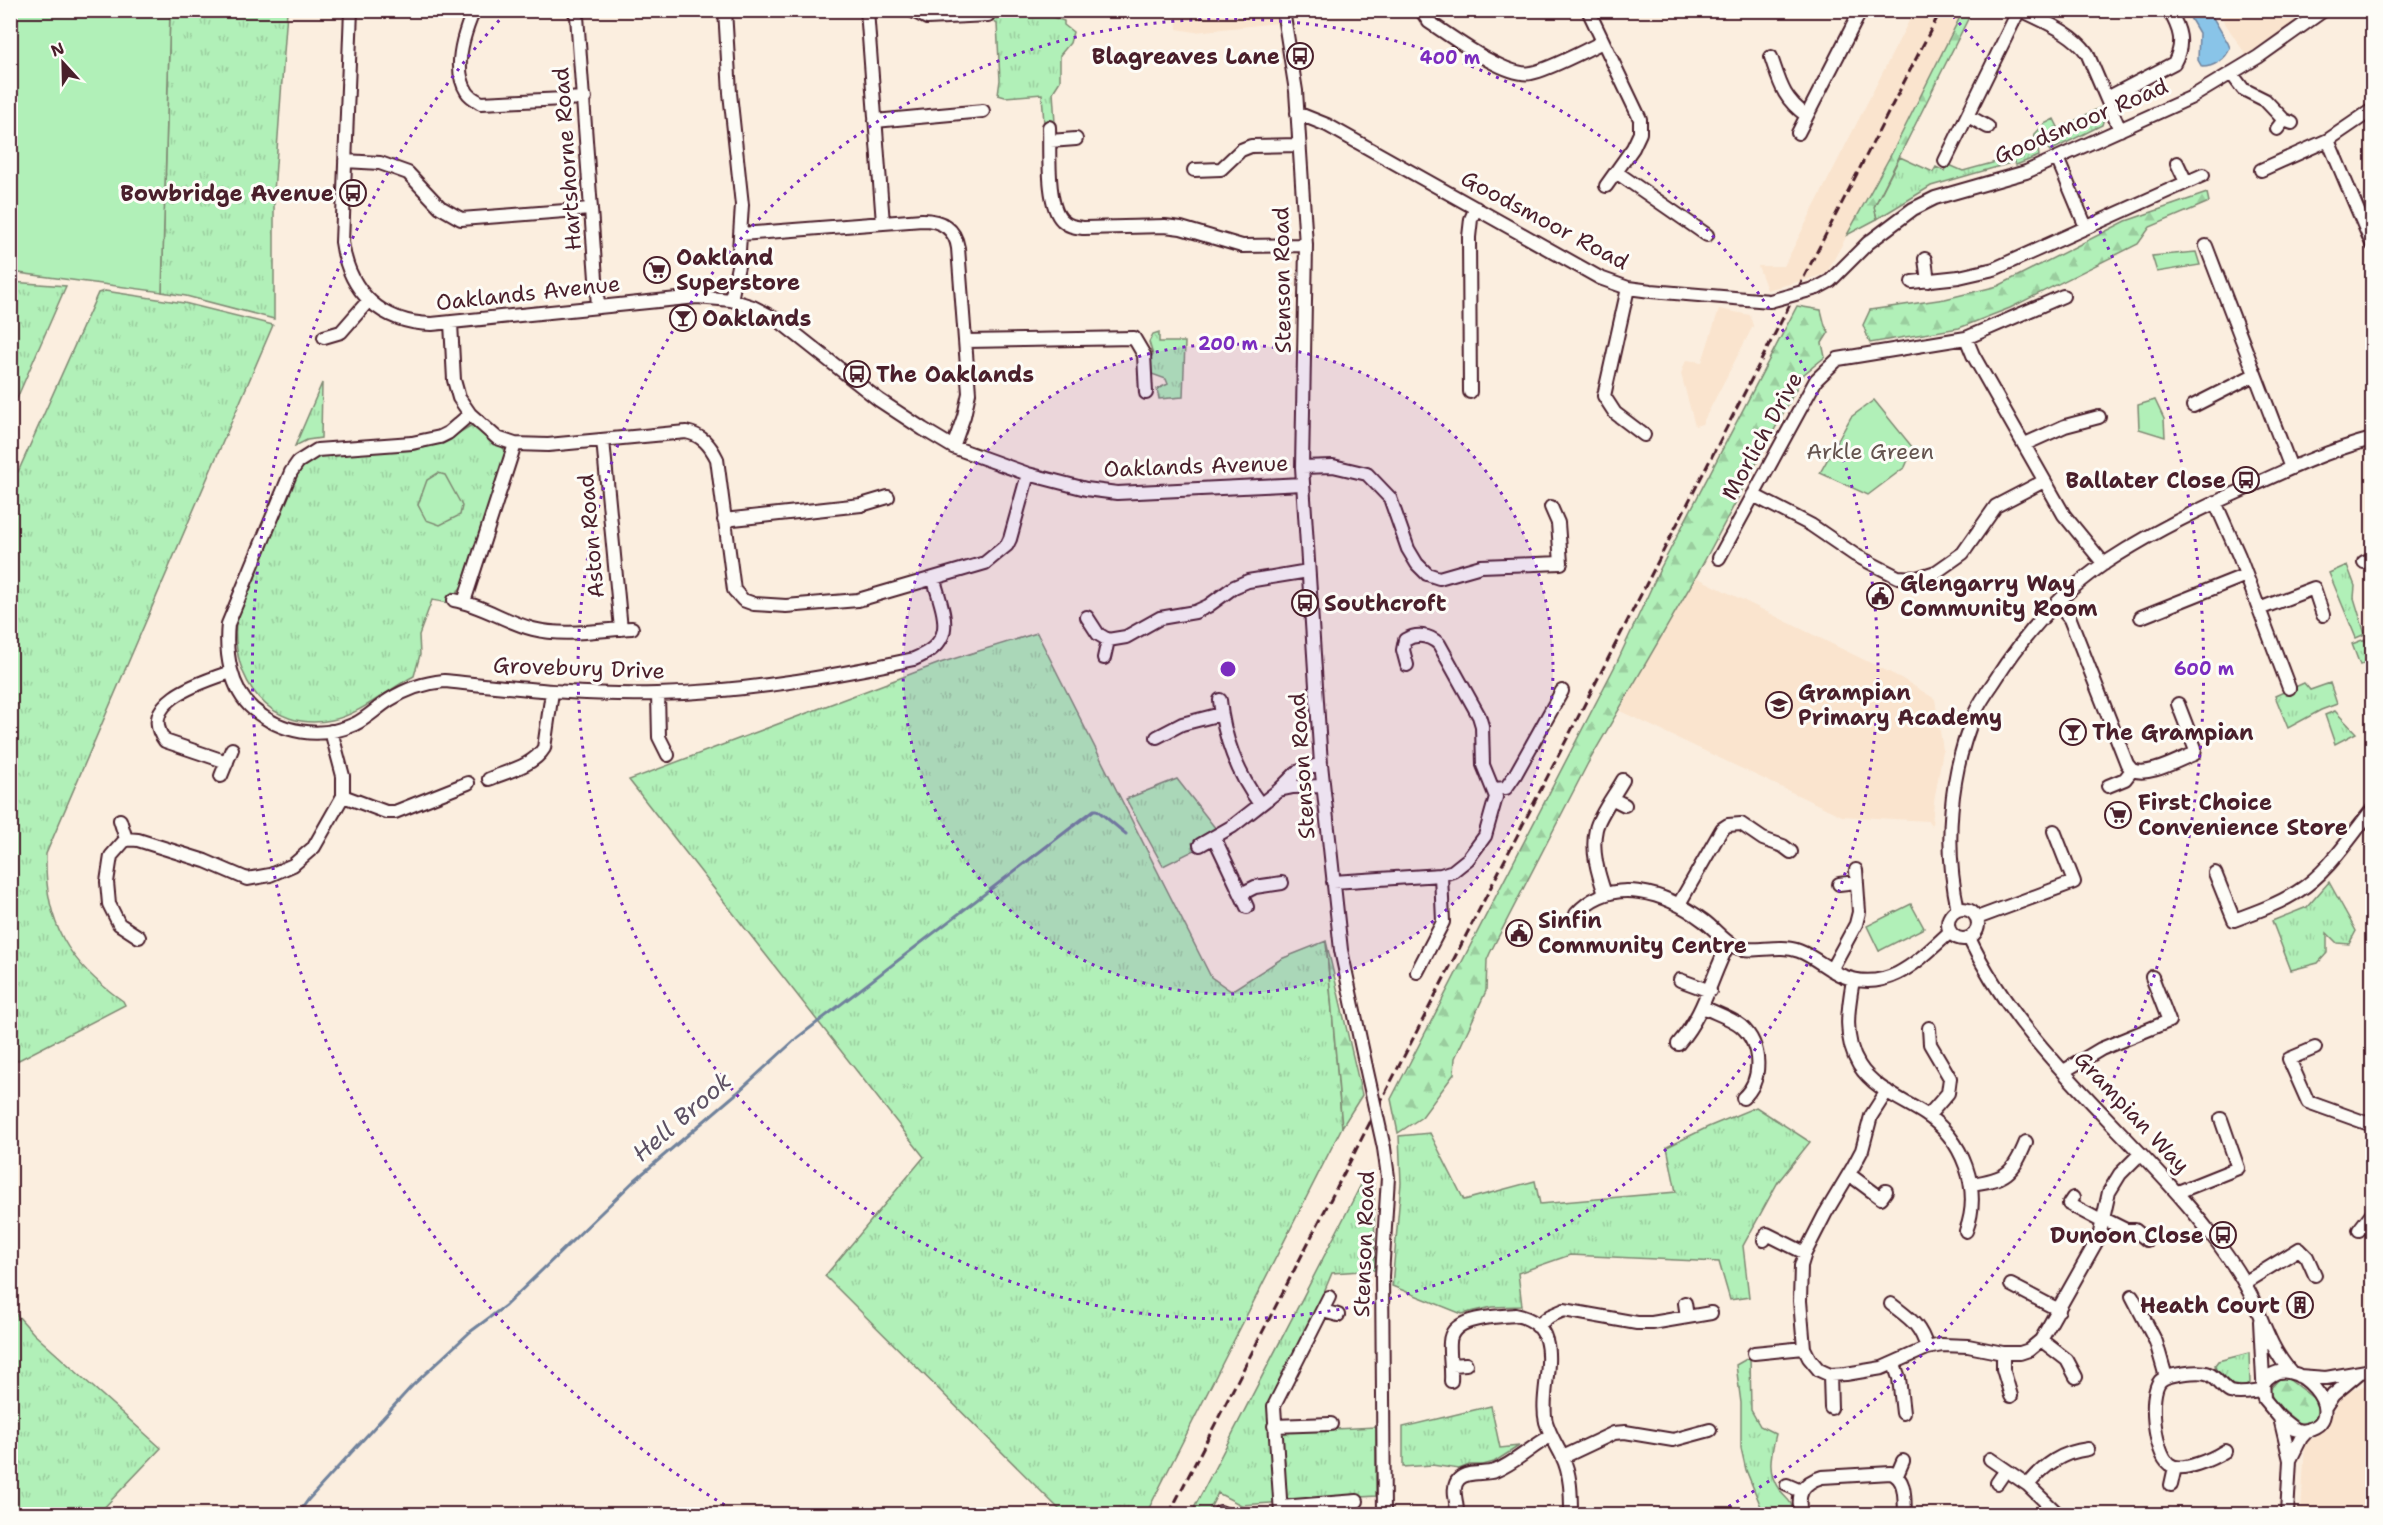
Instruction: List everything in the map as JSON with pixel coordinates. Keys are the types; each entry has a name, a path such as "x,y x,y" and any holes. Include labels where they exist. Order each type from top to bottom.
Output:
{"street":[{"name":"Oaklands Avenue","path":"351,10 342,220 344,256 355,284 369,300 385,312 415,324 451,323 697,297 731,300 753,307 778,320 879,400 953,447 1028,474 1086,489 1117,493 1302,483"},
{"path":"474,10 461,48 461,82 468,94 481,103 585,99"},
{"name":"Hartshorne Road","path":"573,10 577,16 585,99 590,209 598,306"},
{"path":"726,10 730,93 740,172 741,234 738,266 731,300"},
{"path":"867,10 883,223"},
{"path":"911,10 927,18 974,13 988,15"},
{"name":"Stenson Road","path":"1283,10 1297,113 1306,245 1302,483 1321,764 1341,950 1389,1177 1382,1276 1384,1515"},
{"path":"1421,10 1429,22 1501,67 1515,73 1531,73 1603,42"},
{"path":"1588,10 1640,118 1640,133 1606,186"},
{"path":"1798,133 1861,10"},
{"path":"1945,161 2020,10 2069,34 2087,52 2120,130"},
{"path":"2107,98 2175,63 2179,54 2181,37 2169,10"},
{"name":"Goodsmoor Road","path":"1297,113 1328,125 1591,273 1628,288 1748,301 1770,301 1816,288 1830,281 1868,243 1912,209 1935,198 2026,172 2190,98 2324,10"},
{"path":"1771,57 1783,94 1806,115"},
{"path":"2231,73 2243,89 2265,100 2284,124"},
{"path":"2261,170 2328,140 2373,110"},
{"path":"875,121 983,111"},
{"path":"1968,116 1988,127"},
{"path":"1049,127 1054,208 1062,220 1073,227 1165,226 1181,228 1242,246 1306,245"},
{"path":"1050,141 1076,139"},
{"path":"2328,140 2373,244"},
{"path":"1194,170 1221,169 1241,150 1251,146 1299,145"},
{"path":"2057,158 2086,227"},
{"path":"345,161 380,163 408,172 440,207 461,219 590,209"},
{"path":"2177,163 2186,182"},
{"path":"1616,172 1707,235"},
{"path":"1912,282 1959,277 1994,268 2203,175"},
{"path":"1470,392 1469,237 1471,219 1476,208"},
{"path":"741,234 937,220 953,232 958,248 969,393 953,447"},
{"path":"2206,246 2291,468"},
{"path":"1925,259 1928,281"},
{"path":"1628,288 1604,396 1615,413 1644,435"},
{"name":"Morlich Drive","path":"1719,558 1816,380 1838,359 1966,338 2063,296"},
{"path":"324,337 341,332 369,300"},
{"path":"451,323 454,380 459,398 470,414 497,438 515,444 548,445 686,432 695,434 705,441 717,459 734,590 743,600 754,604 786,606 858,600 985,564 1007,545 1028,474"},
{"path":"966,341 1134,338 1144,355 1146,393"},
{"path":"1966,338 1973,355 2064,515 2104,564"},
{"path":"2193,406 2254,375"},
{"name":"Grovebury Drive","path":"470,414 448,433 427,441 317,450 298,462 291,471 228,624 226,638 231,672 244,700 270,722 295,731 331,731 356,723 403,692 431,682 444,681 552,692 658,694 757,687 900,662 923,655 940,642 944,633 944,615 934,579"},
{"path":"2025,444 2065,426 2099,417"},
{"path":"1958,910 1951,870 1950,828 1963,750 1976,712 2016,648 2057,603 2104,564 2166,526 2291,468 2373,439"},
{"name":"Aston Road","path":"515,444 459,601 504,620 557,634 626,628 603,440"},
{"path":"1302,467 1333,466 1367,474 1390,498 1408,549 1417,564 1427,574 1439,578 1481,566 1561,563 1557,523 1551,507"},
{"path":"1753,495 1811,525 1855,555 1898,577 1917,578 1936,572 1963,553 1996,506 2044,481"},
{"path":"724,520 861,505 888,497"},
{"path":"2215,502 2246,575 2289,688"},
{"path":"1087,617 1098,634 1108,640 1126,637 1160,618 1195,612 1208,606 1234,587 1248,581 1308,571"},
{"path":"2141,617 2246,575"},
{"path":"2259,609 2314,588 2323,615"},
{"path":"2057,603 2070,619 2127,764 2132,771 2138,773 2147,771 2194,754 2195,748 2178,704"},
{"path":"1333,882 1441,874 1453,871 1468,859 1485,836 1496,797 1483,765 1482,726 1479,716 1439,644 1432,638 1421,635 1405,640 1402,650 1407,665"},
{"path":"1104,658 1108,640"},
{"path":"227,762 165,741 157,728 157,721 174,695 197,683 231,672"},
{"path":"1493,789 1506,788 1562,691"},
{"path":"489,779 521,766 540,754 544,748 552,692"},
{"path":"658,694 659,737 668,755"},
{"path":"1220,699 1221,714 1243,779 1260,804"},
{"path":"1156,736 1182,724 1221,714"},
{"path":"126,839 138,840 205,861 247,879 270,875 293,865 314,848 343,796 343,776 331,731"},
{"path":"221,777 232,749"},
{"path":"1200,845 1233,826 1279,790 1297,772 1321,764"},
{"path":"2108,786 2126,779 2132,771"},
{"path":"1605,894 1594,853 1596,827 1623,780"},
{"path":"343,796 386,812 395,812 468,783"},
{"path":"1279,790 1323,786"},
{"path":"1613,799 1625,805"},
{"path":"2215,873 2234,920 2263,910 2298,891 2322,872 2373,810"},
{"path":"120,820 126,839"},
{"path":"1679,904 1722,829 1728,825 1741,824 1763,839 1783,846 1791,852"},
{"path":"1977,918 2074,882 2054,831"},
{"path":"1214,837 1247,907"},
{"path":"126,839 111,856 107,882 109,904 119,924 139,937"},
{"path":"1417,972 1443,922 1441,874"},
{"path":"1831,970 1856,924 1859,912 1856,876 1839,884"},
{"path":"1241,894 1255,888 1282,883"},
{"path":"1576,914 1591,900 1605,894 1625,890 1654,895 1679,904 1729,943 1746,949 1772,947 1799,951 1853,980 1879,980 1901,974 1911,968 1950,932"},
{"path":"1958,910 1969,910 1977,918 1977,929 1969,938 1958,939 1948,928 1949,918 1958,910"},
{"path":"108,933 119,924"},
{"name":"Grampian Way","path":"1969,938 1978,959 2008,1002 2064,1071 2178,1192 2226,1253 2244,1283 2274,1351 2295,1374"},
{"path":"1677,1044 1688,1032 1703,1007 1720,959 1729,943"},
{"path":"2064,1071 2101,1049 2171,1026 2152,977"},
{"path":"1680,980 1710,991"},
{"path":"1853,980 1846,1022 1853,1052 1863,1071 1887,1091 1928,1116 1955,1144 1972,1184 1971,1217 1966,1231"},
{"path":"1703,1007 1740,1025 1749,1034 1756,1052 1758,1075 1752,1090 1743,1098"},
{"path":"1928,1116 1948,1093 1950,1078 1930,1044 1929,1028"},
{"path":"2315,1048 2289,1059 2308,1102 2373,1125"},
{"path":"1887,1091 1871,1116 1862,1150 1850,1175 1825,1214 1805,1253 1799,1276 1804,1348 1813,1365 1830,1375 1868,1371 1894,1364 1927,1348 1942,1345 1968,1346 2003,1353 2020,1353 2029,1350 2041,1340 2093,1249 2104,1221 2109,1191 2140,1154"},
{"path":"2178,1192 2240,1171 2221,1119"},
{"path":"1972,1184 1998,1180 2014,1169 2026,1142"},
{"path":"1850,1175 1881,1198 1886,1191"},
{"path":"2073,1198 2069,1204 2126,1230 2135,1230 2147,1240"},
{"path":"2359,1230 2373,1213"},
{"path":"1764,1240 1767,1234 1805,1253"},
{"path":"2244,1283 2299,1249 2307,1257 2315,1275"},
{"path":"2011,1285 2059,1310"},
{"path":"2133,1296 2156,1342 2166,1377"},
{"path":"1329,1297 1277,1396 1274,1406 1281,1511 1357,1501"},
{"path":"1685,1303 1688,1317"},
{"path":"1891,1304 1921,1330 1927,1348"},
{"path":"1537,1326 1550,1316 1564,1310 1638,1323 1652,1323 1711,1313"},
{"path":"1323,1311 1338,1315"},
{"path":"1451,1381 1450,1340 1454,1330 1462,1324 1515,1315 1523,1316 1537,1326 1550,1351 1544,1410 1551,1436 1563,1457 1569,1479 1571,1515"},
{"name":"Grampian Way","path":"2259,1317 2263,1387"},
{"path":"2041,1340 2067,1360 2076,1377"},
{"path":"1754,1353 1804,1348"},
{"path":"2003,1353 2003,1369 2011,1396"},
{"path":"1452,1365 1466,1364"},
{"path":"1894,1364 1899,1378 1903,1413"},
{"path":"2225,1451 2214,1458 2175,1467 2164,1459 2154,1416 2156,1390 2160,1381 2166,1377 2206,1373 2230,1391 2239,1393 2263,1387 2270,1375 2277,1372 2326,1378 2373,1370"},
{"path":"2290,1460 2301,1438 2322,1420 2325,1407 2334,1395 2359,1373"},
{"path":"2295,1374 2320,1395 2325,1407"},
{"path":"1830,1375 1831,1408"},
{"path":"2263,1387 2268,1405 2280,1418 2294,1429 2301,1431 2309,1429"},
{"path":"2280,1418 2290,1460 2287,1515"},
{"path":"1274,1426 1331,1424"},
{"path":"1563,1457 1614,1433 1625,1432 1673,1440 1710,1430"},
{"path":"1457,1515 1455,1487 1458,1479 1470,1474 1484,1474 1497,1470 1551,1436"},
{"path":"2028,1485 2053,1461 2069,1452 2088,1449"},
{"path":"1990,1460 2028,1485 2058,1515"},
{"path":"1897,1475 1903,1461"},
{"path":"2170,1485 2175,1467"},
{"path":"1997,1483 2006,1470"},
{"path":"1802,1515 1799,1501 1801,1491 1808,1483 1822,1477 1891,1473 1897,1475 1903,1487 1905,1515"},
{"path":"1787,1485 1801,1491"}],"shaded area":[{"path":"1176,11 1275,11 1277,23 1195,32 1177,29"},
{"path":"1914,11 1963,11 1893,151 1826,274 1767,290 1758,266 1784,266"},
{"path":"2217,11 2312,11 2246,55"},
{"path":"1719,309 1750,315 1753,326 1702,424 1695,426 1681,374 1686,360 1702,362"},
{"name":"Grampian Primary Academy","path":"1690,574 1901,678 1935,699 1943,750 1932,826 1928,821 1842,816 1620,711"},
{"path":"2372,1383 2372,1514 2301,1514 2305,1443 2317,1435 2333,1413 2343,1393"}],"green space":[{"path":"11,10 170,11 162,292 11,272"},
{"path":"170,11 287,11 274,192 274,319 162,292"},
{"path":"993,11 1036,11 1064,21 1064,25 1073,32 1070,43 1060,55 1060,81 1053,92 1055,123 1044,124 1042,94 1005,97 998,95 1000,80 997,24 993,21"},
{"path":"1963,11 1972,11 1874,207 1877,219 1847,235 1893,151"},
{"path":"2099,108 2104,118 2102,125 2050,151 2045,145 2038,149 2039,156 2016,165 2014,162 1931,186 1877,219 1874,207 1900,157 1933,172 1936,167 1944,171 1947,164 1963,171 2014,157 2036,139 2034,135 2044,124 2054,119 2059,129"},
{"path":"2207,193 2209,202 2150,227 2138,244 2010,308 1959,328 1870,343 1863,325 1870,310 1945,299 1998,286 2126,221"},
{"path":"2196,252 2200,265 2157,272 2152,256"},
{"path":"10,282 66,286 11,412"},
{"path":"105,291 184,303 273,325 46,854 49,900 63,939 87,972 125,1005 11,1064 11,469 18,472 98,293"},
{"path":"1797,306 1821,310 1829,332 1822,343 1825,357 1804,374 1698,573 1588,763 1490,953 1487,960 1486,991 1455,1058 1454,1074 1422,1117 1398,1133 1391,1099 1617,662 1660,569"},
{"path":"1159,332 1159,342 1185,342 1183,397 1159,399 1157,389 1168,384 1166,379 1152,374 1151,357 1153,355 1149,342 1153,334"},
{"path":"322,383 321,438 307,440 295,446"},
{"name":"Arkle Green","path":"1874,400 1913,448 1905,467 1868,495 1820,473 1851,417"},
{"path":"2155,400 2164,419 2165,437 2139,429 2138,405"},
{"path":"472,425 500,444 507,453 462,586 449,603 432,600 419,635 420,655 414,676 353,713 332,720 310,722 290,718 273,710 258,697 240,663 236,643 236,622 291,482 305,464 319,455 414,450 442,443"},
{"path":"438,473 445,475 462,506 460,515 440,525 426,520 418,505 427,480"},
{"path":"2347,565 2355,586 2354,598 2365,634 2356,638 2329,573"},
{"path":"1037,633 1211,977 1231,991 1281,959 1326,941 1342,1127 1146,1514 1064,1514 825,1276 924,1157 629,780 940,663"},
{"path":"2365,639 2372,660 2360,665 2352,644"},
{"path":"2304,683 2310,690 2330,683 2337,704 2288,728 2275,696"},
{"path":"2335,711 2356,733 2335,744 2325,715"},
{"path":"1177,779 1216,829 1192,843 1195,850 1163,866 1126,799"},
{"path":"2329,882 2356,931 2349,944 2337,943 2327,933 2327,953 2318,963 2291,970 2272,921 2307,907"},
{"path":"1911,904 1924,928 1879,951 1867,926"},
{"path":"1326,941 1362,1095 1342,1127"},
{"path":"1756,1107 1810,1142 1778,1182 1743,1246 1749,1297 1730,1300 1719,1262 1570,1255 1518,1273 1522,1306 1492,1307 1462,1314 1392,1286 1401,1183 1399,1136 1430,1133 1464,1200 1535,1181 1540,1204 1676,1192 1667,1147"},
{"path":"1367,1173 1374,1185 1375,1270 1332,1273 1270,1404 1271,1432 1376,1427 1376,1496 1241,1505 1218,1493 1207,1514 1191,1514"},
{"path":"10,1307 34,1334 161,1448 98,1514 11,1514"},
{"path":"2249,1353 2250,1383 2244,1387 2234,1386 2216,1370 2215,1365 2218,1361"},
{"path":"1750,1357 1751,1410 1760,1426 1776,1434 1771,1456 1771,1470 1776,1484 1790,1503 1794,1514 1764,1514 1746,1470 1741,1448 1741,1403 1736,1365"},
{"path":"2287,1378 2317,1401 2319,1411 2314,1420 2300,1424 2273,1402 2270,1389 2279,1379"},
{"path":"1491,1406 1500,1448 1519,1446 1494,1462 1483,1465 1469,1465 1459,1469 1432,1465 1403,1467 1403,1427"}],"water":[{"path":"2186,11 2209,11 2230,48 2219,62 2202,67 2198,60 2199,33"}],"waterway":[{"name":"Hell Brook","path":"298,1514 308,1500 412,1386 470,1332 505,1306 635,1180 737,1093 797,1038 1094,810 1126,834"}],"railway":[{"path":"1169,1514 1941,10"}],"place":[{"name":"Blagreaves Lane","path":"1300,56"},
{"name":"Bowbridge Avenue","path":"353,193"},
{"name":"Oakland Superstore","path":"657,270"},
{"name":"Oaklands","path":"683,318"},
{"name":"The Oaklands","path":"857,374"},
{"name":"Ballater Close","path":"2246,480"},
{"name":"Glengarry Way Community Room","path":"1880,596"},
{"name":"Southcroft","path":"1305,603"},
{"name":"Grampian Primary Academy","path":"1779,705"},
{"name":"The Grampian","path":"2073,732"},
{"name":"First Choice Convenience Store","path":"2118,815"},
{"name":"Sinfin Community Centre","path":"1519,933"},
{"name":"Dunoon Close","path":"2223,1235"},
{"name":"Heath Court","path":"2300,1305"}]}
